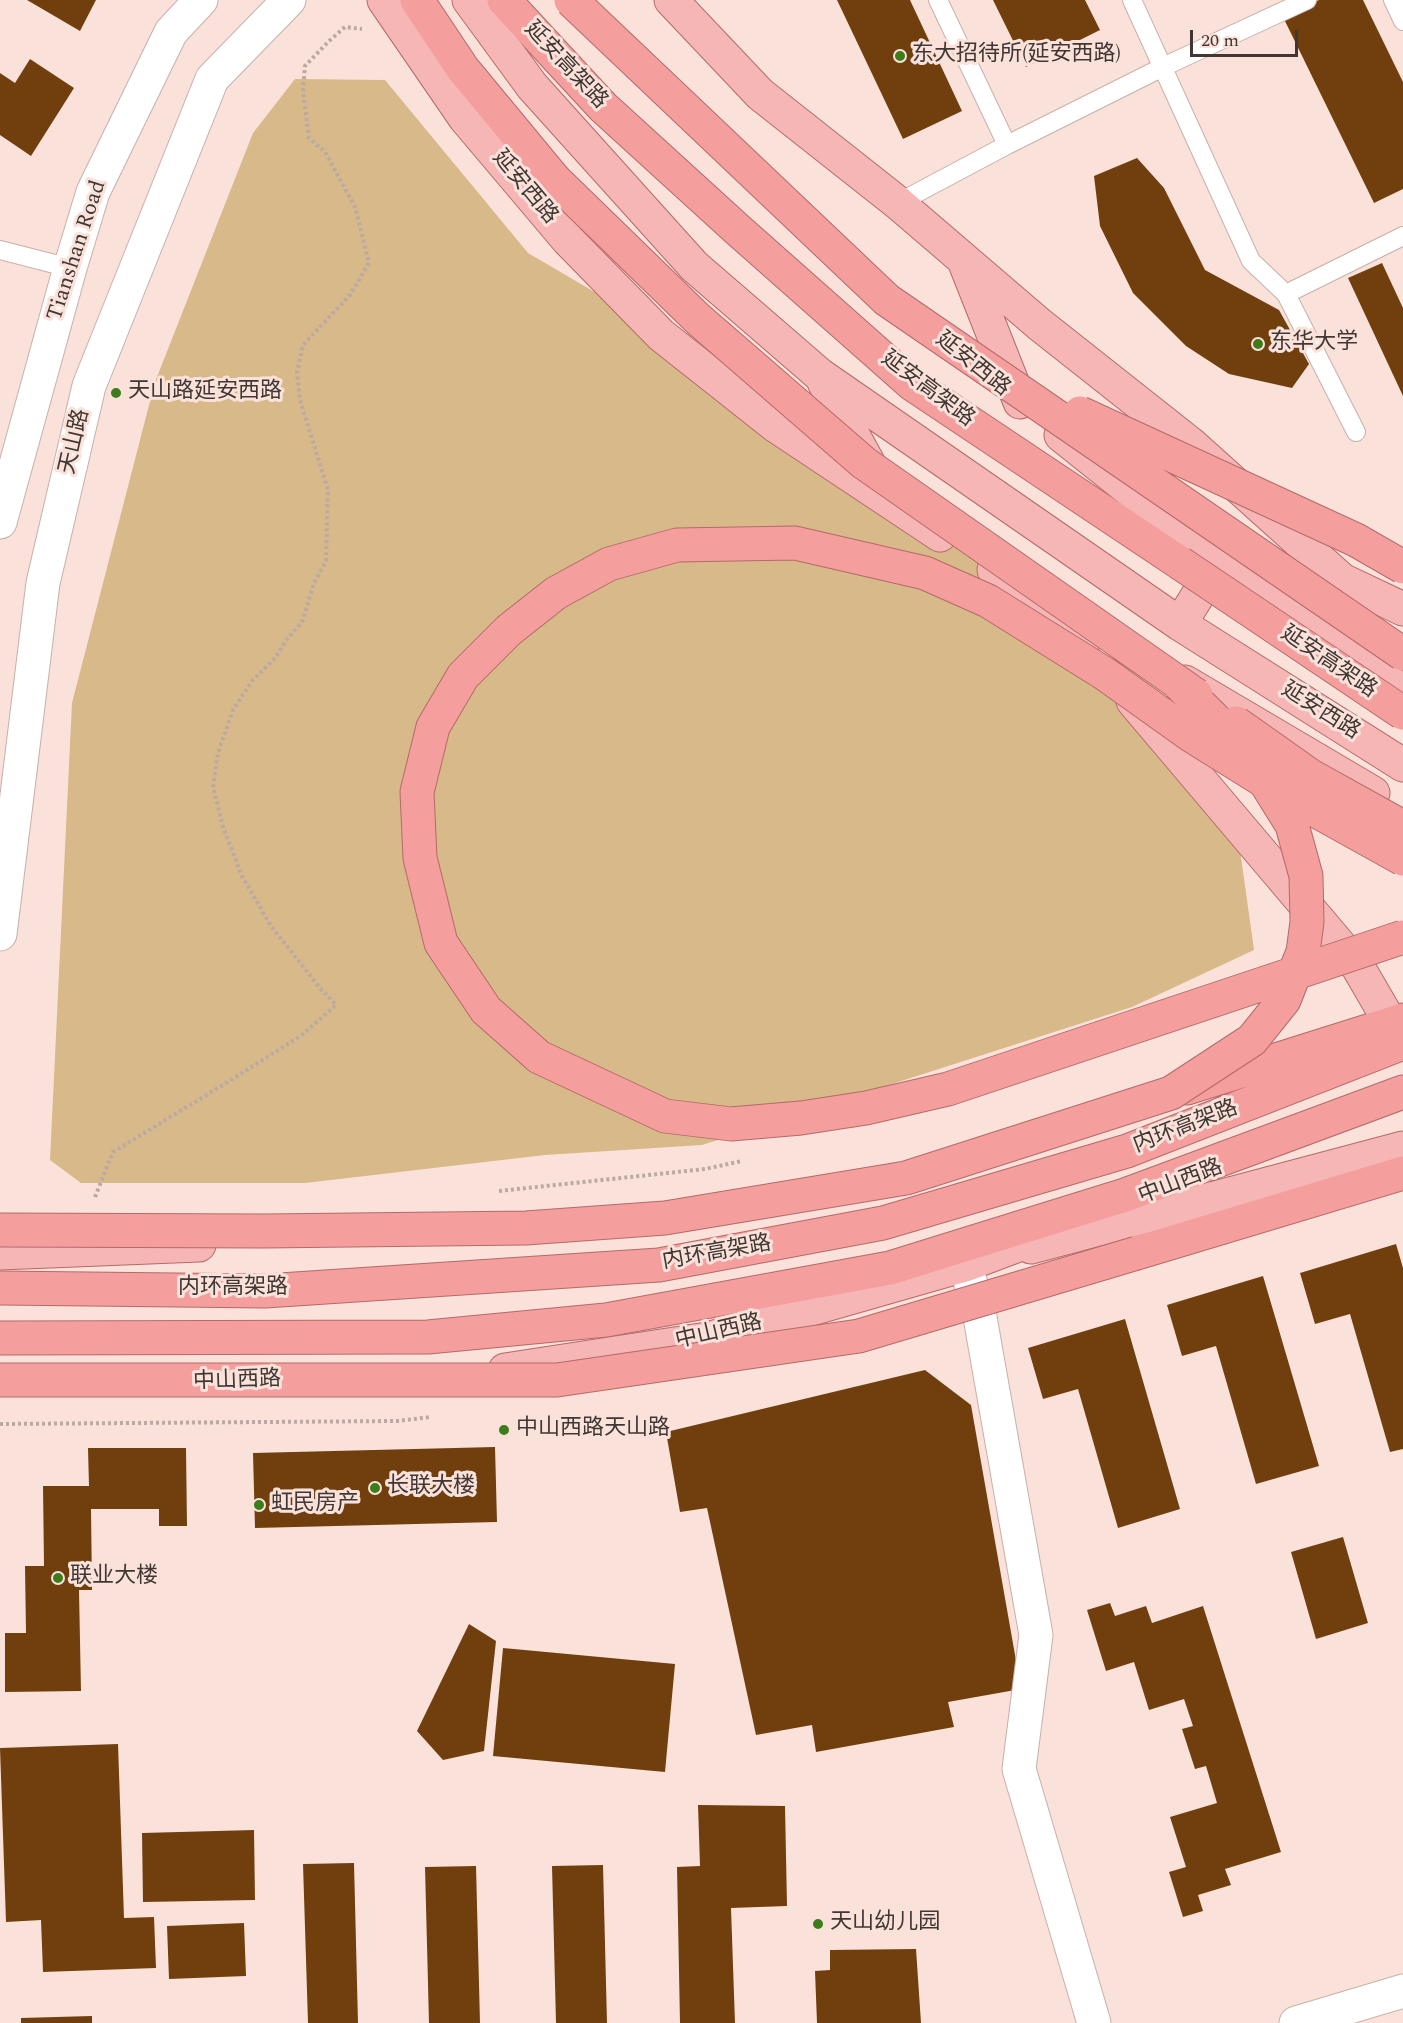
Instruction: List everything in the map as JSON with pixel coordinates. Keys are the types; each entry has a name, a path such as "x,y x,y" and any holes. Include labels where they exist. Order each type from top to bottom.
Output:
{"highway":[{"path":"417,0 463,69 554,179 698,319 864,463 1311,776 1403,827"},
{"name":"延安高架路","path":"504,0 603,107 912,384 1403,713"},
{"path":"572,0 887,300 1403,654"},
{"path":"998,376 1356,540 1403,567"},
{"path":"1403,859 1277,789 1192,736 1105,674 988,602 925,573 795,543 677,545 609,564 556,593 509,630 462,676 432,727 417,792 420,858 441,943 486,1010 538,1057 665,1116 731,1124 801,1118 866,1108 948,1089 1403,937"},
{"path":"1171,1093 1252,1040 1284,1000 1303,952 1307,922 1306,876 1292,825 1244,748 1179,684"},
{"path":"0,1230 265,1231 526,1228 665,1218 906,1178 1171,1093 1396,1011"},
{"name":"内环高架路","path":"0,1287 265,1291 659,1265 883,1223 1105,1157 1403,1043"},
{"name":"内环高架路","path":"0,1338 428,1337 606,1320 890,1268 1125,1195 1403,1092"},
{"path":"0,1380 557,1380 859,1336 1403,1173"}],"main road":[{"name":"Tianshan Road","path":"0,522 93,192 171,32 201,0"},
{"name":"天山路","path":"0,934 43,583 89,386 212,80 289,0"},
{"name":"延安西路","path":"384,0 465,118 568,240 661,335 776,426 994,570 1403,810"},
{"name":"延安西路","path":"469,0 532,86 694,266 820,375 1180,624 1403,765"},
{"name":"延安西路","path":"572,0 619,64 761,200 1219,561 1371,666 1403,693"},
{"path":"671,0 760,94 898,203 1039,324 1192,445 1342,580 1403,609"},
{"path":"963,259 1020,403"},
{"name":"延安西路","path":"820,375 891,502"},
{"path":"1180,624 1219,561 1342,580"},
{"path":"0,1253 511,1234 712,1212 907,1173 1226,1072 1396,1011 1112,676 994,570"},
{"path":"1371,666 1403,685"},
{"name":"中山西路","path":"0,1392 488,1373 707,1339 965,1265 1403,1100"},
{"path":"1094,2023 1019,1769 1036,1635 978,1306 965,1265 1403,1148"},
{"path":"1296,2023 1403,1991"}],"lane":[{"path":"938,0 1007,145"},
{"path":"1132,0 1251,261 1286,294 1356,432"},
{"path":"898,203 1007,145 1163,67 1307,0"},
{"path":"1393,0 1403,21"},
{"path":"1286,294 1403,236"},
{"path":"0,250 70,268"}],"path":[{"path":"93,1203 113,1152 302,1035 336,1005 271,926 248,886 223,827 213,787 218,753 233,710 252,681 275,658 287,639 302,622 314,584 326,561 328,490 300,400 297,372 303,345 350,295 369,263 355,207 325,152 309,138 303,91 305,66 345,27 408,36"}],"shaded area":[{"path":"295,79 385,80 528,253 931,489 1232,793 1254,950 1132,1007 702,1145 545,1155 305,1183 81,1183 50,1160 72,703 155,382 253,133"}],"building":[{"path":"27,0 96,0 80,31"},
{"name":"东大招待所(延安西路)","path":"837,0 910,0 962,111 903,139"},
{"path":"993,0 1085,0 1100,30 1026,67"},
{"path":"1319,0 1363,0 1403,82 1403,189 1374,203 1283,17"},
{"path":"30,59 74,88 31,156 0,135 0,73 15,83"},
{"path":"1137,158 1164,188 1205,270 1279,310 1309,364 1292,388 1229,374 1186,346 1133,293 1100,226 1094,176"},
{"path":"1382,263 1403,308 1403,396 1348,278"},
{"path":"1396,1244 1403,1268 1403,1449 1390,1452 1350,1314 1315,1324 1300,1273"},
{"path":"1263,1276 1319,1466 1256,1484 1216,1346 1182,1356 1167,1305"},
{"path":"1125,1319 1180,1509 1118,1528 1078,1389 1043,1399 1028,1348"},
{"path":"925,1370 971,1405 1021,1689 948,1702 954,1727 816,1752 812,1725 756,1735 707,1508 680,1512 666,1432"},
{"name":"长联大楼","path":"495,1447 497,1522 255,1528 253,1453"},
{"name":"联业大楼","path":"88,1448 186,1448 187,1526 159,1526 159,1509 91,1509 92,1590 79,1590 81,1691 5,1692 5,1633 26,1633 25,1566 44,1566 43,1486 89,1486"},
{"path":"1343,1537 1368,1623 1316,1639 1291,1552"},
{"path":"1110,1603 1115,1616 1146,1606 1152,1623 1203,1606 1281,1852 1225,1869 1231,1885 1198,1895 1203,1911 1183,1917 1169,1872 1186,1867 1170,1817 1217,1803 1206,1766 1195,1769 1182,1729 1193,1726 1184,1699 1149,1710 1134,1662 1106,1671 1087,1610"},
{"path":"469,1624 496,1641 484,1751 443,1760 417,1731"},
{"path":"503,1648 675,1664 665,1772 493,1756"},
{"path":"118,1744 124,1918 154,1917 156,1968 43,1972 41,1920 6,1922 0,1748"},
{"path":"698,1805 785,1806 787,1906 731,1908 735,2023 680,2023 677,1867 700,1866"},
{"path":"254,1830 255,1900 143,1902 142,1833"},
{"path":"354,1863 358,2023 308,2023 303,1864"},
{"path":"603,1865 607,2023 556,2023 552,1866"},
{"path":"476,1866 480,2023 429,2023 425,1867"},
{"path":"244,1923 246,1976 169,1979 167,1926"},
{"path":"916,1949 921,2023 817,2023 815,1971 830,1970 830,1950"},
{"path":"92,2016 92,2023 21,2023 21,2018"}],"place":[{"name":"东大招待所(延安西路)","path":"900,56"},
{"name":"东华大学","path":"1258,344"},
{"name":"天山路延安西路","path":"116,393"},
{"name":"中山西路天山路","path":"504,1430"},
{"name":"长联大楼","path":"375,1488"},
{"name":"虹民房产","path":"259,1505"},
{"name":"联业大楼","path":"58,1578"},
{"name":"天山幼儿园","path":"818,1924"}]}
